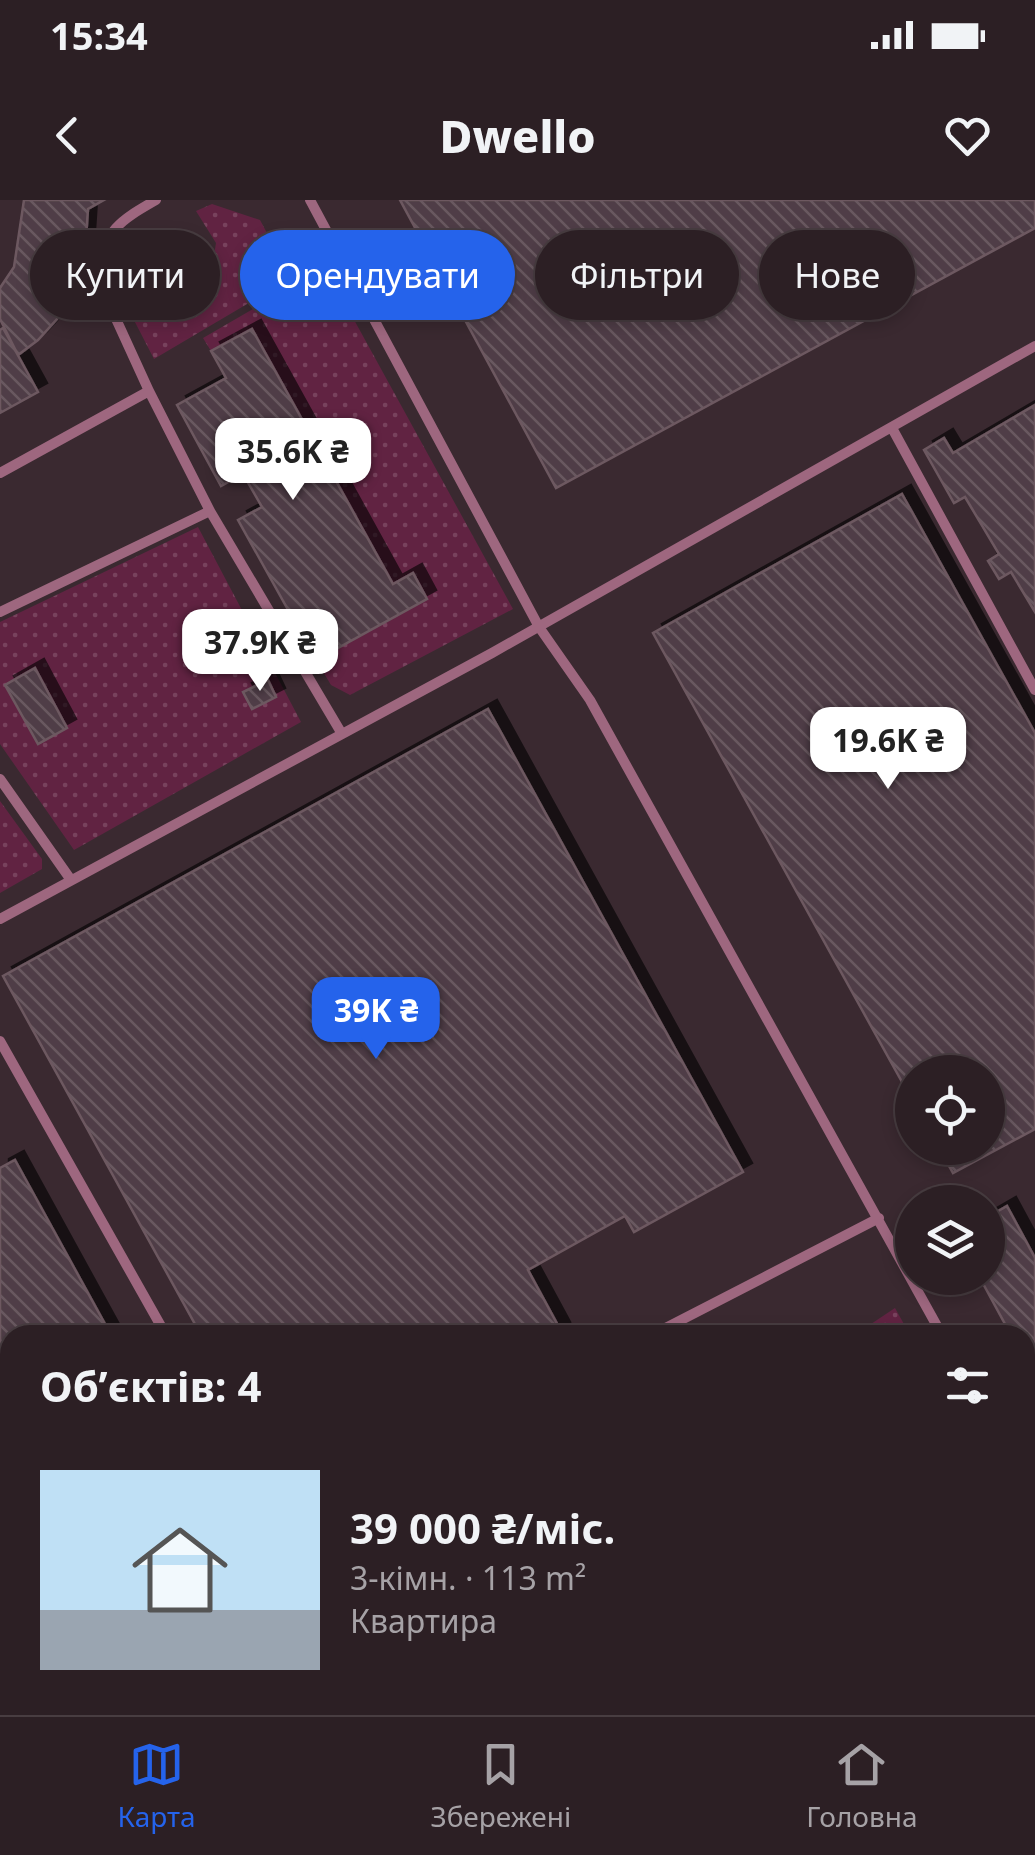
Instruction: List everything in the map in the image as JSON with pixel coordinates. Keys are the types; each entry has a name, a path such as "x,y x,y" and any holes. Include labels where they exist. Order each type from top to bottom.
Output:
{"lane":[{"path":"156,200 121,221 104,242 96,273 148,391 210,511 342,734"},
{"path":"310,200 539,626 590,700 937,1325"},
{"path":"0,919 539,626 1035,346"},
{"path":"0,473 148,391"},
{"path":"892,428 1035,690"},
{"path":"0,612 210,511"},
{"path":"0,779 71,880"},
{"path":"0,1041 160,1325"},
{"path":"671,1325 879,1218"}],"shaded area":[{"path":"212,204 260,220 265,230 240,230 240,308 220,320 220,230 208,230 196,211"},
{"path":"240,316 240,320 354,320 513,609 350,695 331,685 316,660 427,598 413,573 393,584 252,329 211,351 203,338"},
{"path":"134,320 220,320 154,359"},
{"path":"198,527 301,722 74,850 0,744 0,622"},
{"path":"0,801 42,859 42,869 0,893"},
{"path":"895,1308 904,1325 870,1325"}],"building":[{"path":"24,200 104,200 88,209 87,230 30,230 30,320 56,320 18,355 0,319 0,288 14,267"},
{"path":"400,200 1035,200 1035,228 915,293 915,230 759,230 759,320 866,320 556,488 465,320 515,320 515,230 416,230"},
{"path":"3,328 38,392 0,413 0,330"},
{"path":"252,329 393,584 413,573 427,599 316,660 238,520 262,507 243,474 221,486 177,405 226,378 211,351"},
{"path":"1035,405 1035,612 1011,572 999,579 988,561 999,554 965,497 954,503 924,450 944,438 953,453"},
{"path":"902,494 1035,733 1035,1129 1005,1145 1005,1055 895,1055 895,1069 653,633"},
{"path":"35,668 67,728 38,744 5,685"},
{"path":"268,680 276,697 252,709 243,692"},
{"path":"488,709 743,1172 634,1232 625,1216 528,1270 558,1325 195,1325 3,976"},
{"path":"15,1160 106,1325 0,1325 0,1168"},
{"path":"949,1165 968,1165 953,1173"},
{"path":"1007,1206 1035,1258 1035,1325 1006,1325 989,1295 1005,1295"}]}
